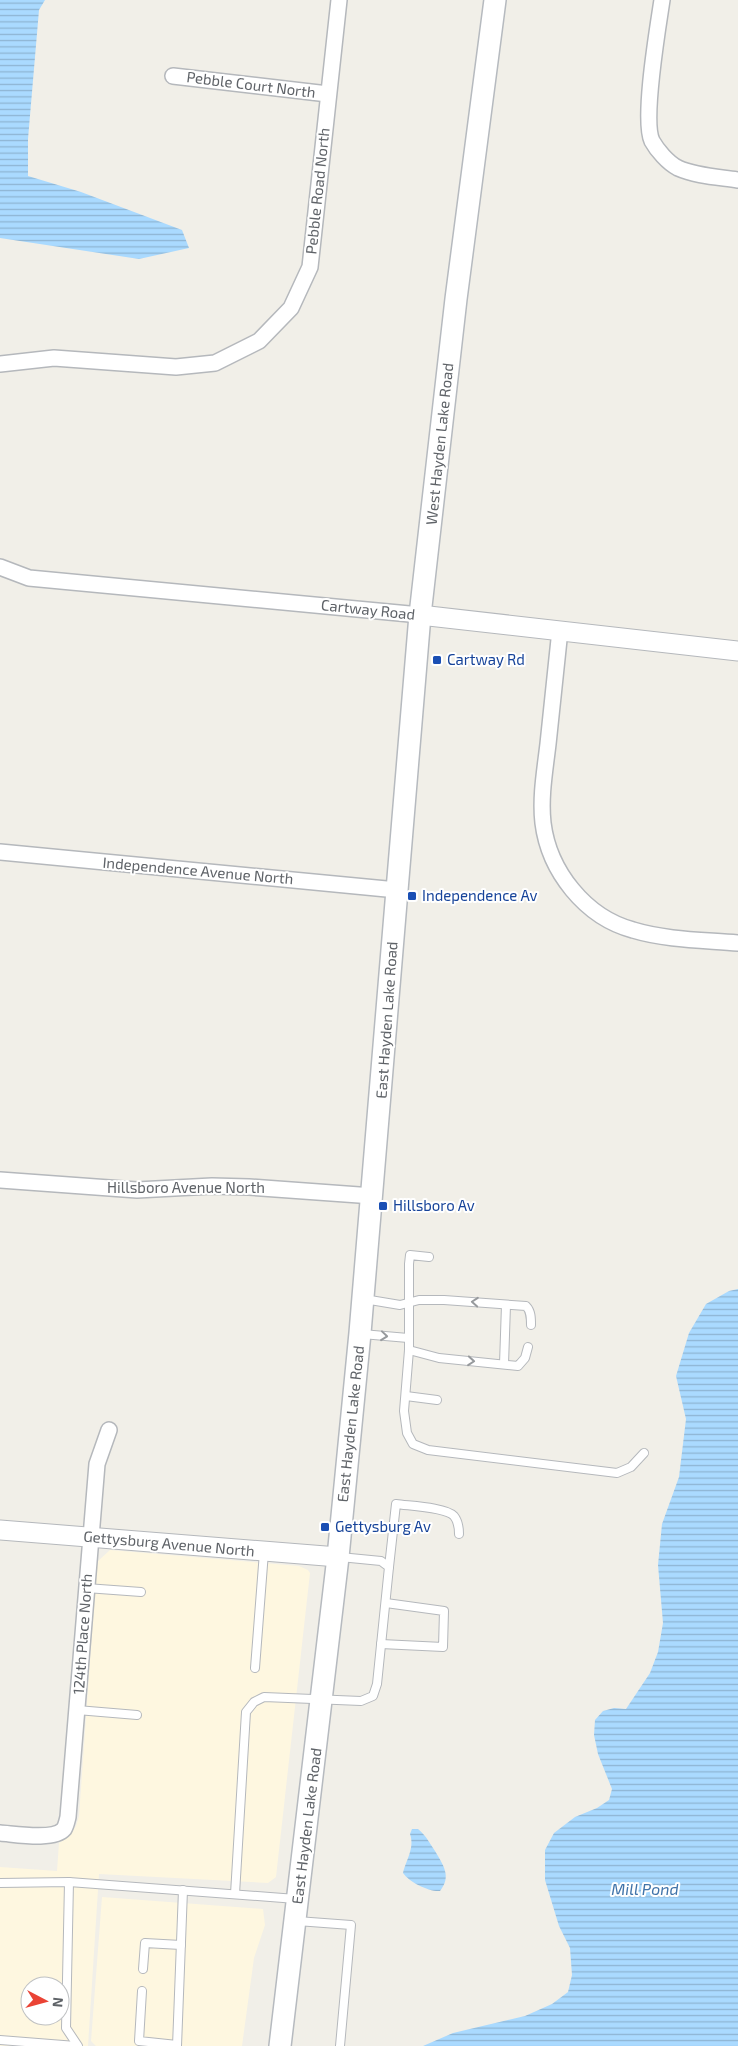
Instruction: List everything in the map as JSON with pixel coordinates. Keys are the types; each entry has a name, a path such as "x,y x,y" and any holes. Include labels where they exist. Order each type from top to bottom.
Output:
{"main road":[{"name":"West Hayden Lake Road","path":"397,890 420,615 456,299 495,0"},
{"name":"East Hayden Lake Road","path":"280,2046 338,1557 364,1298 397,890"}],"street":[{"name":"Pebble Road North","path":"0,364 54,358 176,367 215,363 259,341 291,308 310,267 339,0"},
{"path":"662,0 648,108 651,139 662,155 677,167 705,176 738,180"},
{"name":"Pebble Court North","path":"173,76 328,94"},
{"name":"Cartway Road","path":"0,567 29,578 420,615 738,651"},
{"path":"560,630 542,795 543,824 550,852 563,879 582,901 604,919 631,930 659,936 738,943"},
{"name":"Independence Avenue North","path":"0,852 397,890"},
{"name":"Hillsboro Avenue North","path":"0,1180 137,1190 212,1186 373,1196"},
{"name":"124th Place North","path":"0,1833 45,1836 56,1834 64,1829 68,1817 97,1464 109,1430"},
{"name":"Gettysburg Avenue North","path":"0,1530 338,1557"}],"lane":[{"path":"430,1257 410,1255 409,1350 404,1411 407,1433 413,1444 428,1450 617,1473 631,1467 644,1453"},
{"path":"364,1298 400,1304 419,1300 444,1300 526,1306 529,1309 531,1325"},
{"path":"504,1364 506,1305"},
{"path":"360,1333 408,1338"},
{"path":"409,1350 439,1358 518,1366 525,1358 528,1347"},
{"path":"406,1396 437,1400"},
{"path":"235,1894 246,1712 254,1702 264,1697 361,1701 373,1696 378,1684 396,1504 444,1510 453,1515 459,1526 459,1534"},
{"path":"255,1668 264,1552"},
{"path":"338,1557 381,1561 389,1568"},
{"path":"86,1588 141,1592"},
{"path":"381,1644 443,1647 444,1611 386,1603"},
{"path":"77,1710 137,1715"},
{"path":"0,1883 69,1882 298,1899"},
{"path":"69,1882 66,2028 77,2046"},
{"path":"142,1990 139,2041 177,2045 183,1890"},
{"path":"296,1920 351,1924 340,2046"},
{"path":"143,1969 144,1943 181,1945"},
{"path":"0,2040 77,2046"}],"shaded area":[{"path":"110,1550 299,1566 308,1570 310,1573 276,1877 268,1883 99,1874 88,2046 0,2046 0,1867 57,1871 59,1843 68,1837 76,1826 79,1816 97,1562"},
{"path":"102,1897 263,1909 265,1925 254,1958 242,2046 96,2046 91,2041"}],"water":[{"path":"0,0 45,0 39,10 28,139 28,176 81,192 182,230 189,248 139,259 0,238"},
{"name":"Mill Pond","path":"738,1289 738,2046 423,2046 453,2033 525,2016 552,2004 568,1992 572,1975 570,1948 559,1926 545,1880 545,1850 554,1833 575,1817 597,1808 609,1800 612,1789 598,1754 594,1735 595,1720 603,1711 614,1708 626,1709 650,1673 658,1652 663,1623 658,1565 662,1524 679,1477 686,1419 676,1376 689,1333 706,1304 729,1291"},
{"path":"412,1829 418,1829 424,1835 443,1866 446,1875 444,1886 440,1891 420,1886 403,1873 411,1849 410,1834"}],"place":[{"name":"Cartway Rd","path":"437,660"},
{"name":"Independence Av","path":"412,896"},
{"name":"Hillsboro Av","path":"383,1206"},
{"name":"Gettysburg Av","path":"325,1527"}]}
